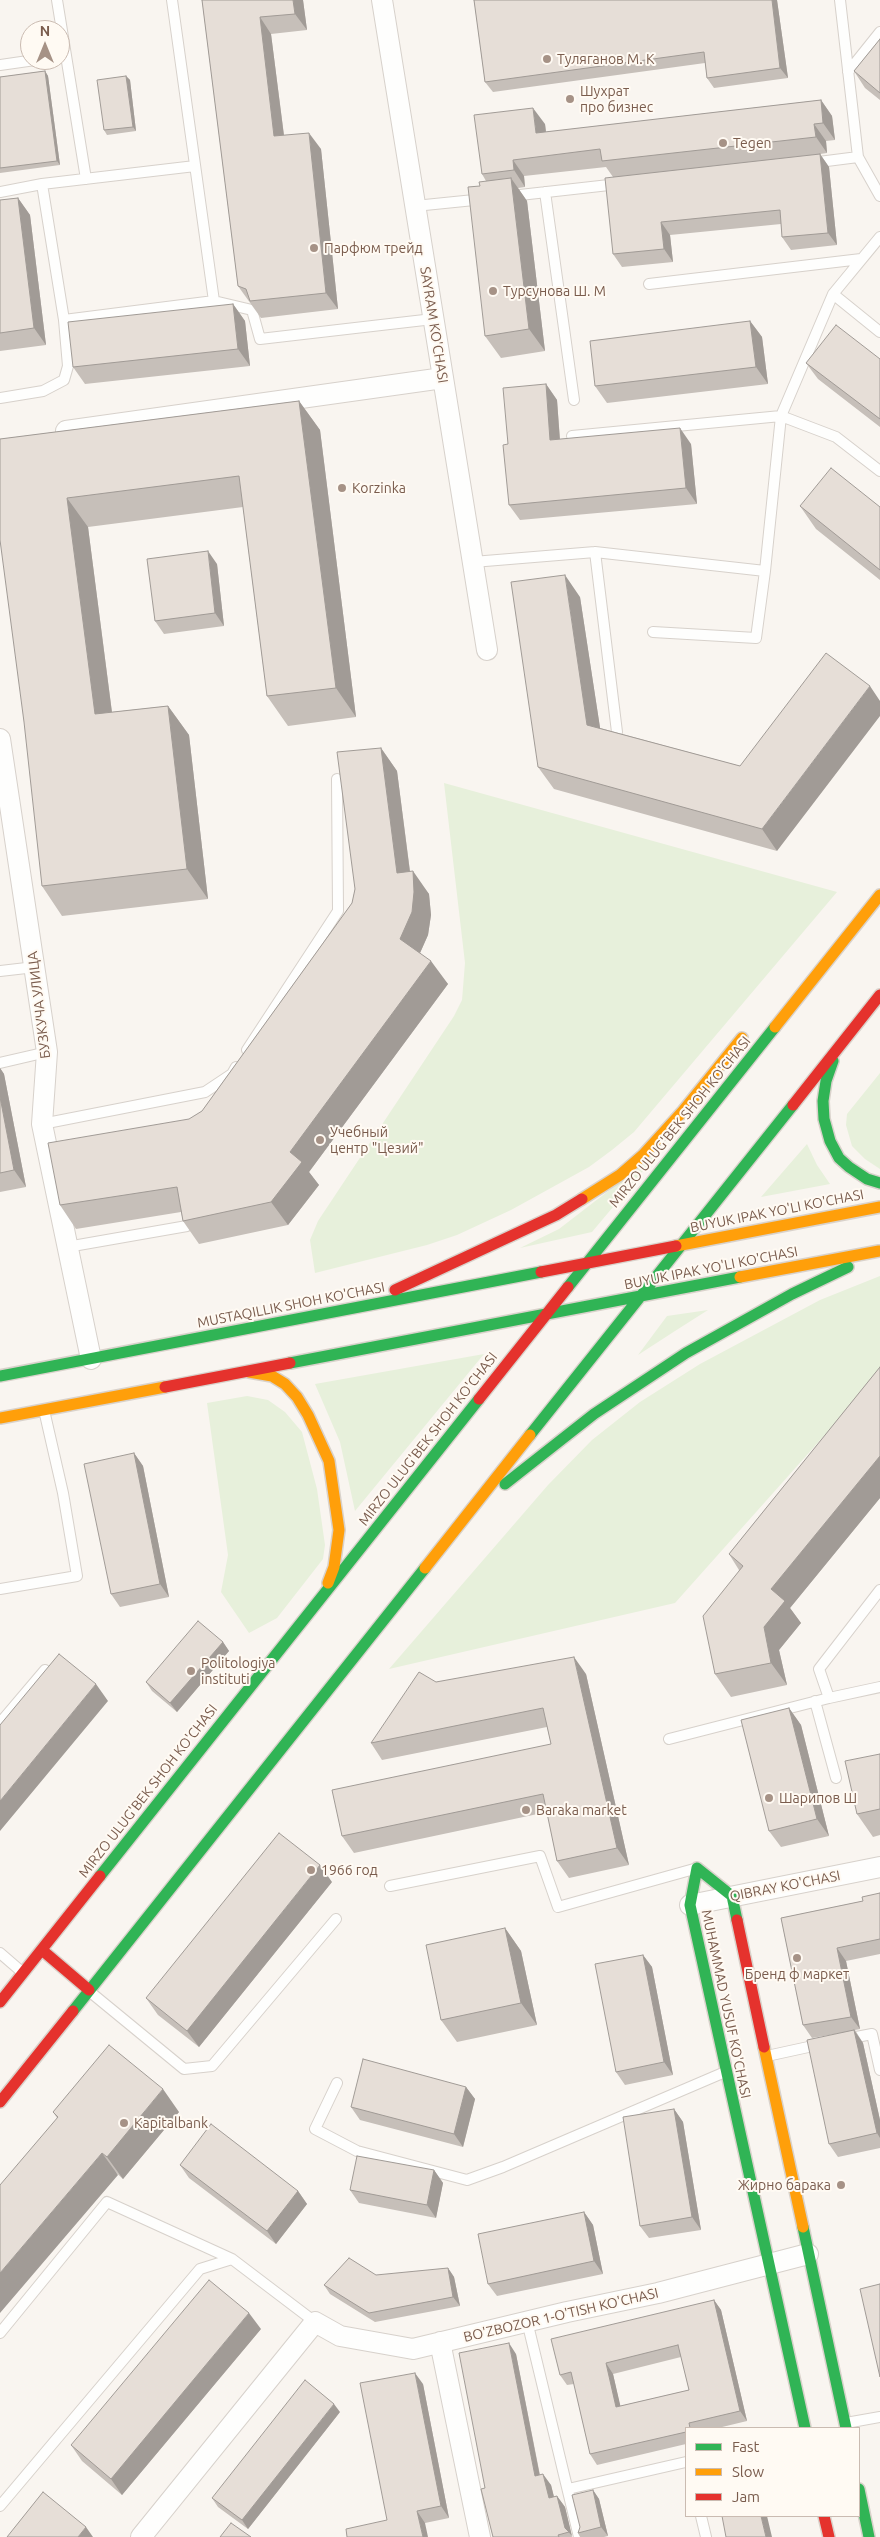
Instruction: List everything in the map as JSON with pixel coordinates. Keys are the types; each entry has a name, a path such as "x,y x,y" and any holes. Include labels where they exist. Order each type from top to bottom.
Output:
{"main road":[{"name":"MIRZO ULUG'BEK SHOH KO'CHASI","path":"0,2002 587,1264 874,890"},
{"path":"0,2102 880,995"},
{"path":"355,1308 556,1215 620,1175 642,1155 683,1111 750,1028"},
{"path":"841,1044 824,1090 822,1110 826,1129 839,1158 859,1175 880,1184"},
{"name":"BUYUK IPAK YO'LI KO'CHASI","path":"587,1264 880,1207"},
{"name":"BUYUK IPAK YO'LI KO'CHASI","path":"547,1314 880,1251"},
{"path":"468,1512 594,1414 686,1353 792,1294 880,1251"},
{"name":"MUSTAQILLIK SHOH KO'CHASI","path":"0,1376 587,1264"},
{"path":"0,1418 547,1314"},
{"path":"240,1372 257,1372 272,1376 284,1384 297,1397 308,1415 328,1461 334,1488 339,1530 334,1567 324,1594"},
{"name":"MUHAMMAD YUSUF KO'CHASI","path":"805,2427 725,2072 690,1905 697,1868 732,1896 846,2426"},
{"path":"42,1950 89,1990"},
{"path":"860,2494 869,2537"},
{"path":"824,2517 828,2537"}],"street":[{"name":"SAYRAM KO'CHASI","path":"382,0 487,650"},
{"path":"49,433 443,378"},
{"name":"БУЗКУЧА УЛИЦА","path":"0,739 5,809 35,967 47,1052 42,1124 91,1359"},
{"name":"QIBRAY KO'CHASI","path":"690,1905 880,1867"},
{"name":"BO'ZBOZOR 1-O'TISH KO'CHASI","path":"315,2322 340,2336 413,2349 527,2321 658,2293 808,2254"},
{"path":"141,2537 315,2322"},
{"path":"440,2342 480,2537"}],"lane":[{"path":"57,0 59,20"},
{"path":"172,0 214,301"},
{"path":"840,0 858,157 880,196"},
{"path":"848,72 880,32"},
{"path":"0,65 20,62"},
{"path":"66,70 86,179"},
{"path":"799,164 858,157"},
{"path":"0,192 42,184 195,166"},
{"path":"415,206 633,182"},
{"path":"0,398 43,391 64,380 68,366 64,320 42,184"},
{"path":"545,192 574,400"},
{"path":"653,632 756,638 781,416 832,294 880,237"},
{"path":"649,284 861,259"},
{"path":"832,294 880,332"},
{"path":"64,320 214,301 252,310 260,339 433,319"},
{"path":"572,436 781,416 836,437 880,471"},
{"path":"473,562 595,552 765,571"},
{"path":"595,552 617,732"},
{"path":"42,1124 205,1092 232,1074 338,911 337,779"},
{"path":"0,971 35,967"},
{"path":"0,1063 47,1052"},
{"path":"67,1247 187,1226"},
{"path":"0,1589 77,1576 63,1493 44,1410"},
{"path":"828,1698 819,1669 880,1590"},
{"path":"0,1723 45,1670"},
{"path":"669,1739 815,1701 880,1687"},
{"path":"815,1701 836,1778"},
{"path":"390,1886 540,1856 558,1907 697,1868"},
{"path":"89,1990 184,2070 212,2066 336,1919"},
{"path":"0,1953 23,1973"},
{"path":"766,2056 876,2033 880,2070"},
{"path":"337,2084 315,2129 357,2151 467,2180 503,2167 725,2072"},
{"name":"BO'ZBOZOR 1-O'TISH KO'CHASI","path":"0,2333 107,2202 232,2259 315,2322"},
{"path":"0,2506 200,2269 232,2259"},
{"path":"527,2321 579,2537"},
{"path":"846,2426 880,2417"},
{"path":"568,2489 685,2462"},
{"path":"701,2517 706,2537"}],"green space":[{"path":"444,783 837,892 634,1132 589,1167 511,1210 457,1235 427,1245 315,1273 310,1240 318,1221 454,1016 462,1000 465,963"},
{"path":"880,1073 880,1169 865,1159 852,1146 846,1125 847,1114"},
{"path":"807,1144 817,1165 830,1184 761,1197"},
{"path":"660,1151 592,1232 520,1248 559,1229"},
{"path":"880,1276 880,1373 675,1603 389,1669 548,1485 592,1440 640,1402 700,1364 820,1300"},
{"path":"708,1310 675,1331 638,1355 667,1316"},
{"path":"484,1354 355,1511 340,1442 315,1384"},
{"path":"247,1396 268,1400 285,1412 302,1432 317,1489 325,1545 323,1559 277,1618 249,1633 221,1592 228,1555 207,1403"}],"building":[{"path":"202,0 293,0 295,14 260,17 274,136 309,133 326,293 250,301 246,289 238,286"},
{"path":"474,0 772,0 780,68 707,78 704,52 485,82"},
{"path":"880,39 880,93 854,71"},
{"path":"45,71 57,161 0,168 0,77"},
{"path":"126,76 133,127 104,130 97,80"},
{"path":"821,100 823,123 814,124 816,137 602,161 600,149 513,160 514,170 482,174 474,115 533,108 536,133"},
{"path":"820,154 828,233 782,237 780,210 661,222 664,249 613,254 605,178"},
{"path":"511,178 529,329 485,336 468,187 480,186 479,182"},
{"path":"18,198 34,328 0,333 0,200"},
{"path":"233,304 238,349 73,367 68,322"},
{"path":"750,321 756,367 595,386 590,341"},
{"path":"836,325 880,359 880,419 806,363"},
{"path":"546,384 550,440 680,428 686,488 509,505 503,445 508,444 503,388"},
{"path":"299,401 336,688 267,696 239,476 67,498 95,714 168,706 187,869 42,886 24,722 0,540 0,439"},
{"path":"831,468 880,507 880,570 800,506"},
{"path":"208,551 215,613 155,621 147,559"},
{"path":"565,575 587,725 740,766 826,653 870,686 762,829 538,767 511,582"},
{"path":"381,748 397,873 413,871 414,892 412,912 400,939 431,961 290,1152 302,1162 271,1202 183,1221 177,1187 60,1205 48,1143 189,1119 202,1111 352,903 355,889 337,752"},
{"path":"0,1097 14,1170 0,1173"},
{"path":"880,1367 880,1456 771,1589 785,1601 764,1627 771,1663 715,1674 703,1616 743,1566 729,1554"},
{"path":"134,1453 160,1584 111,1594 84,1464"},
{"name":"Politologiya instituti","path":"198,1621 223,1642 170,1703 146,1682"},
{"path":"59,1654 96,1684 0,1801 0,1725"},
{"path":"574,1657 617,1848 557,1861 543,1794 342,1836 332,1790 551,1744 543,1708 371,1743 419,1672 436,1682"},
{"path":"789,1708 817,1819 769,1831 741,1720"},
{"path":"880,1754 880,1809 857,1814 845,1761"},
{"path":"279,1833 320,1865 187,2031 146,1998"},
{"path":"880,1893 880,1939 837,1948 851,2017 803,2025 781,1918 863,1901 862,1897"},
{"path":"505,1928 521,2003 441,2020 426,1945"},
{"path":"643,1955 664,2062 616,2072 595,1964"},
{"path":"854,2030 877,2133 829,2144 807,2040"},
{"path":"109,2045 163,2089 107,2157 102,2153 0,2273 0,2185 58,2117 53,2112"},
{"path":"363,2059 466,2087 454,2134 351,2107"},
{"path":"674,2109 692,2217 640,2226 623,2117"},
{"path":"211,2124 298,2191 267,2231 180,2165"},
{"path":"357,2156 434,2170 427,2205 350,2190"},
{"path":"584,2212 594,2261 488,2284 478,2234"},
{"path":"349,2258 376,2275 448,2268 453,2297 369,2313 324,2285"},
{"path":"209,2280 249,2313 111,2479 71,2445"},
{"path":"880,2284 880,2377 860,2289"},
{"path":"714,2300 740,2411 689,2423 690,2427 685,2427 685,2432 590,2454 571,2372 560,2375 551,2339","holes":["678,2345 689,2390 616,2407 606,2363"]},
{"path":"509,2343 535,2476 543,2474 549,2498 557,2496 565,2528 569,2532 558,2535 559,2537 493,2537 481,2489 485,2488 459,2353"},
{"path":"415,2373 441,2506 417,2511 423,2537 347,2537 346,2529 387,2520 360,2383"},
{"path":"305,2380 334,2404 242,2520 212,2498"},
{"path":"593,2490 601,2527 578,2533 580,2527 572,2495"},
{"path":"43,2492 86,2527 78,2537 7,2537"},
{"path":"722,2517 761,2517 766,2537 726,2537"},
{"path":"231,2523 251,2537 220,2537"}],"traffic: fast":[{"path":"568,1287 775,1027"},
{"path":"833,1061 826,1081 823,1101 824,1119 830,1141 839,1158 849,1167 867,1179 880,1183"},
{"path":"530,1435 793,1105"},
{"path":"505,1484 594,1414 686,1353 792,1294 848,1267"},
{"path":"0,1376 541,1272"},
{"path":"290,1363 740,1277"},
{"path":"100,1876 479,1399"},
{"path":"73,2011 425,1568"},
{"path":"737,1920 732,1896 697,1868 690,1905 805,2427"},
{"path":"803,2227 846,2427"},
{"path":"860,2494 869,2537"}],"traffic: slow":[{"path":"775,1027 880,895"},
{"path":"582,1199 620,1175 643,1155 683,1111 742,1038"},
{"path":"676,1246 880,1207"},
{"path":"740,1277 879,1251"},
{"path":"249,1372 272,1376 285,1384 297,1397 308,1415 329,1461 339,1530 334,1567 328,1583"},
{"path":"0,1418 165,1387"},
{"path":"425,1568 530,1435"},
{"path":"764,2047 803,2227"}],"traffic: jam":[{"path":"793,1105 880,995"},
{"path":"395,1290 556,1215 582,1199"},
{"path":"541,1272 676,1246"},
{"path":"479,1399 568,1287"},
{"path":"165,1387 290,1363"},
{"path":"0,2002 100,1876"},
{"path":"737,1920 764,2047"},
{"path":"42,1950 89,1990"},
{"path":"0,2102 73,2011"},
{"path":"824,2517 829,2537"}],"place":[{"name":"Туляганов М. К","path":"547,59"},
{"name":"Шухрат про бизнес","path":"570,99"},
{"name":"Tegen","path":"723,143"},
{"name":"Парфюм трейд","path":"314,248"},
{"name":"Турсунова Ш. М","path":"493,291"},
{"name":"Korzinka","path":"342,488"},
{"name":"Учебный центр \"Цезий\"","path":"320,1140"},
{"name":"Politologiya instituti","path":"191,1671"},
{"name":"Шарипов Ш","path":"769,1798"},
{"name":"Baraka market","path":"526,1810"},
{"name":"1966 год","path":"311,1870"},
{"name":"Бренд ф маркет","path":"797,1958"},
{"name":"Kapitalbank","path":"124,2123"},
{"name":"Жирно барака","path":"841,2185"}]}
